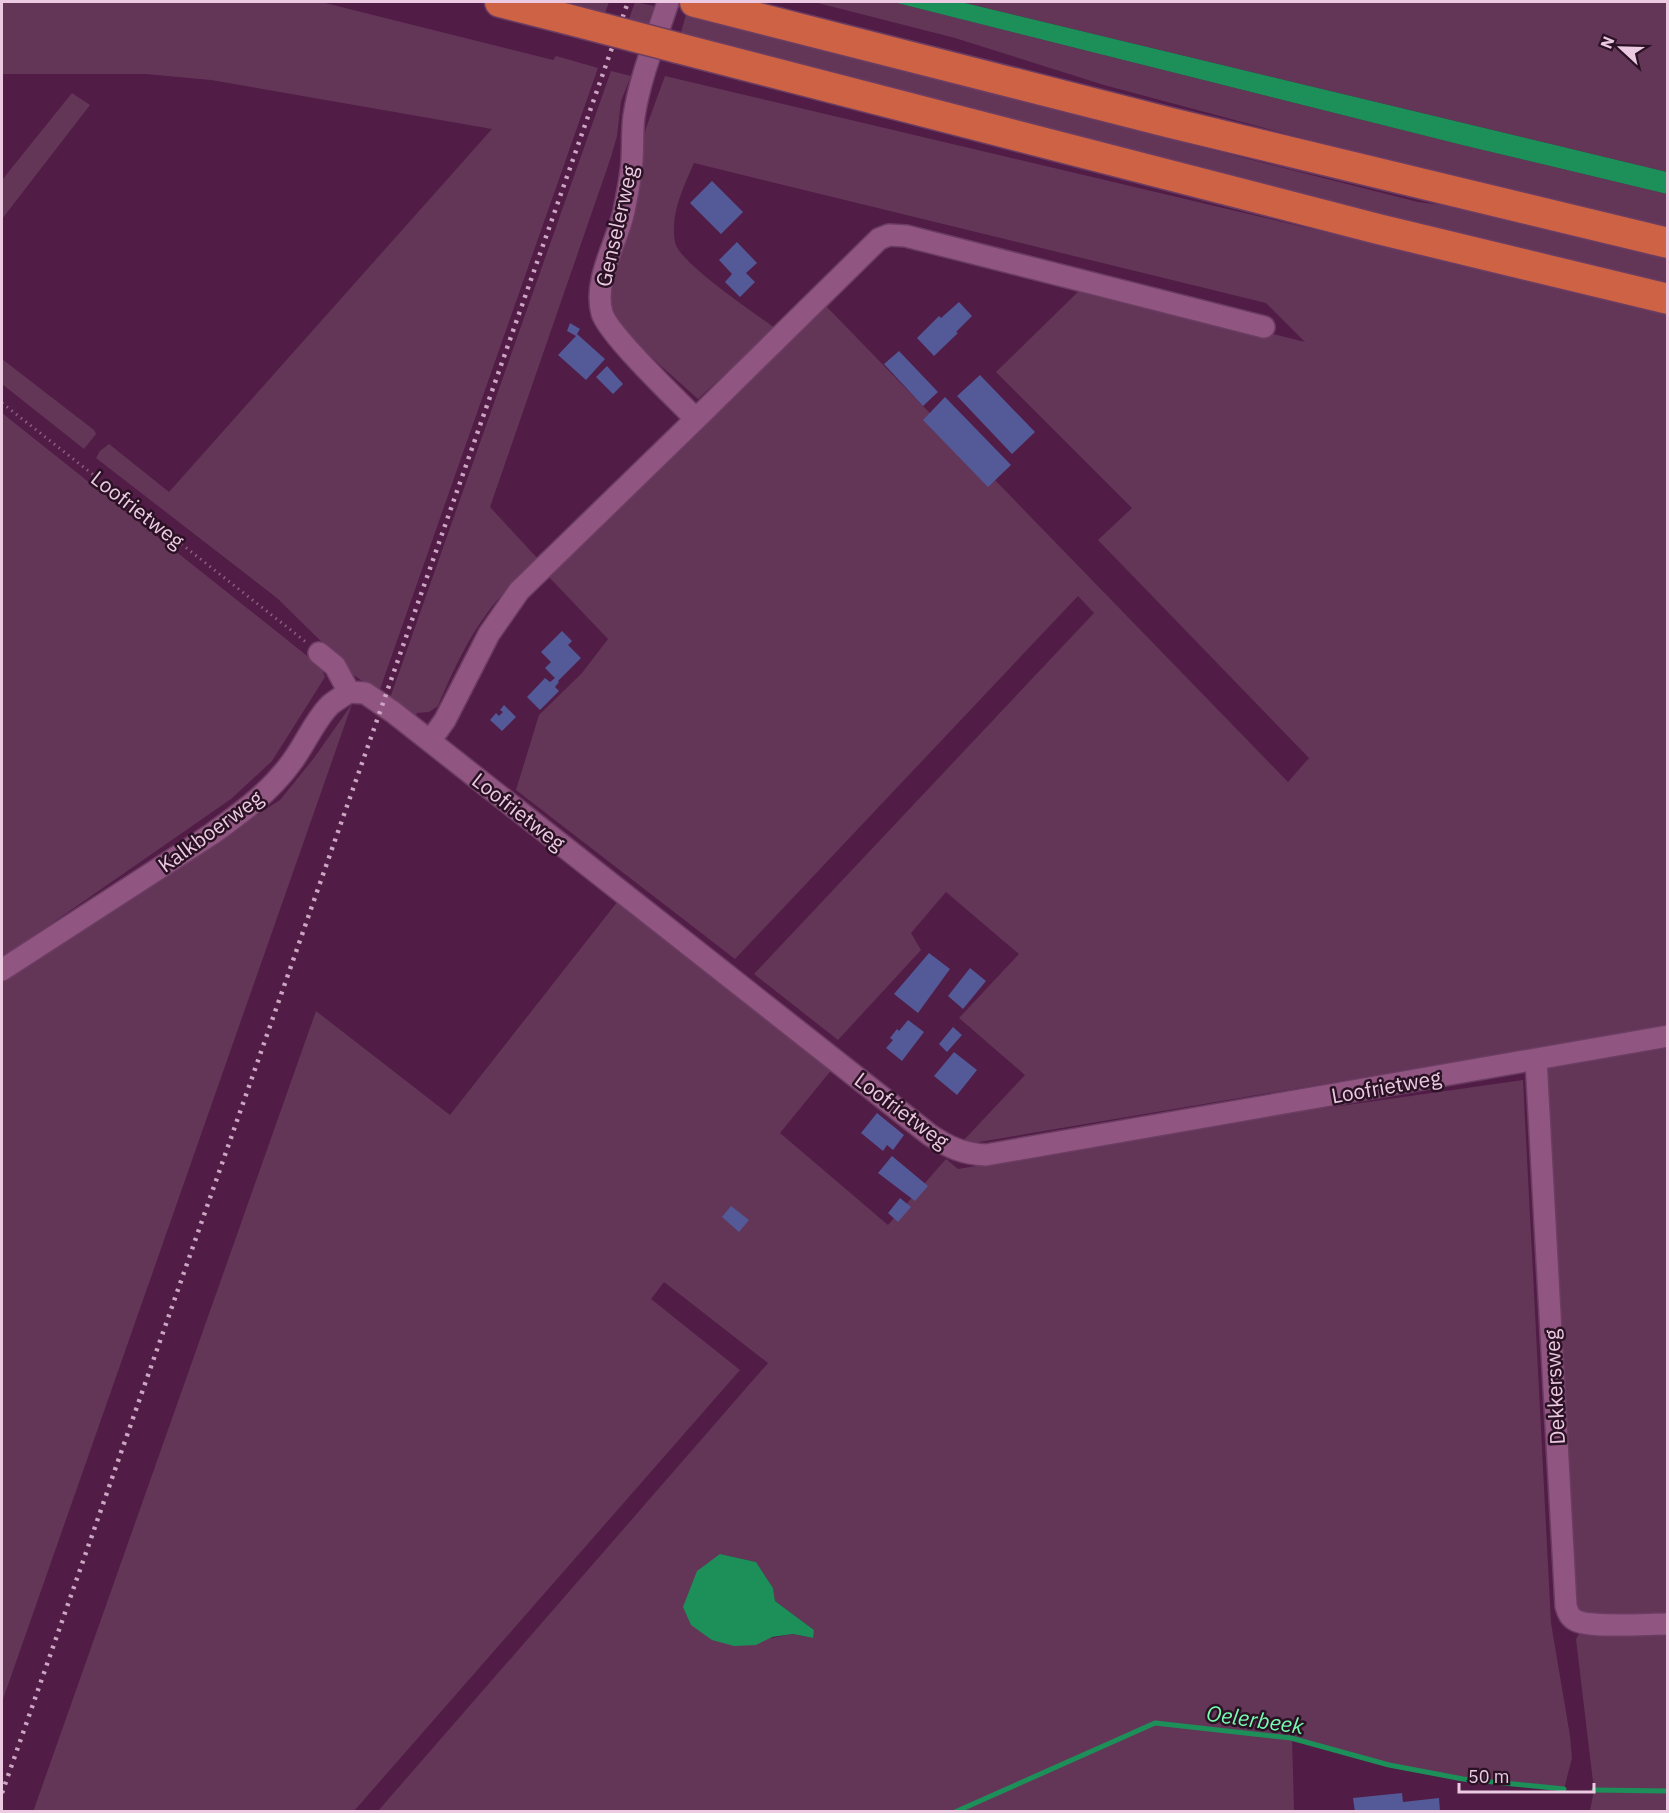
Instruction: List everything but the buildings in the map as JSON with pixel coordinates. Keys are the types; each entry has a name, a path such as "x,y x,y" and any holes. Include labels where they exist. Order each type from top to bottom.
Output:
{"highway":[{"path":"500,2 1378,229 1668,299"},
{"path":"695,2 1171,123 1668,243"}],"street":[{"name":"Genselerweg","path":"668,2 639,94 634,116 629,186 622,220 600,295 603,315 618,336 696,419"},
{"path":"430,741 445,720 489,634 519,591 879,239 889,235 906,236 1264,327"},
{"path":"319,653 335,666 349,692"},
{"name":"Loofrietweg","path":"349,692 365,693 393,712 930,1135 962,1153 986,1155 1668,1036"},
{"name":"Kalkboerweg","path":"2,969 212,834 245,810 273,785 291,764 320,717 331,705 349,692"},
{"name":"Dekkersweg","path":"1536,1059 1566,1606 1570,1616 1576,1621 1668,1624"}],"path":[{"name":"Loofrietweg","path":"2,403 319,653"}],"shaded area":[{"path":"2,2 321,2 553,60 556,56 598,68 379,692 349,672 338,658 277,598 96,458 100,451 109,444 169,492 492,129 211,80 146,74 2,74"},
{"path":"562,2 609,2 605,13"},
{"path":"635,2 654,6 648,24 629,19"},
{"path":"814,2 893,2 1667,194 1667,228 1287,134 1104,85 955,38"},
{"path":"893,2 961,2 1667,172 1667,194 1462,145"},
{"path":"961,2 1667,2 1667,172"},
{"path":"687,11 1044,107 1418,202 1442,205 1667,259 1667,288 680,36"},
{"path":"611,71 631,76 621,101 617,136 490,507 538,559 505,591 473,634 438,706 429,712 417,713 415,718 389,701"},
{"path":"665,76 1667,313 1667,1026 967,1144 963,1141 1025,1075 959,1018 1019,954 946,892 911,933 921,950 838,1040 754,974 1094,613 1078,596 735,959 516,790 539,715 582,673 608,639 547,575 823,303 1288,782 1309,758 1098,540 1132,508 996,372 1083,287 1305,342 1266,303 694,163 682,192 674,221 675,242 679,251 703,274 775,328 698,399 623,332 613,320 608,294 646,128"},
{"path":"72,93 90,105 2,219 2,180"},
{"path":"2,359 94,430 96,434 84,449 2,384"},
{"path":"2,413 311,659 322,669 325,677 272,761 231,799 2,958"},
{"path":"352,704 2,1702 2,979 280,800 314,758"},
{"path":"618,901 833,1068 780,1133 888,1225 946,1159 958,1169 1312,1110 1523,1080 1551,1623 1572,1758 1564,1789 1463,1779 1389,1765 1292,1738 1294,1811 378,1811 768,1363 664,1282 651,1299 740,1370 354,1811 33,1812 316,1011 450,1115","holes":["720,1554 756,1562 773,1588 775,1601 814,1630 812,1638 793,1634 772,1638"]},
{"path":"1667,1045 1667,1620 1573,1612 1544,1064"},
{"path":"720,1554 756,1562 773,1588 775,1601 814,1630 813,1638 793,1634 772,1637 756,1645 734,1646 712,1640 691,1625 683,1607 697,1571"},
{"path":"1585,1632 1667,1632 1667,1811 1590,1811 1594,1790 1576,1639 1579,1634"}],"waterway":[{"name":"Oelerbeek","path":"955,1812 1155,1723 1291,1738 1389,1765 1463,1779 1564,1789"},
{"name":"Oelerbeek","path":"1594,1790 1668,1791"}],"railway":[{"path":"2,1793 628,2"}]}
